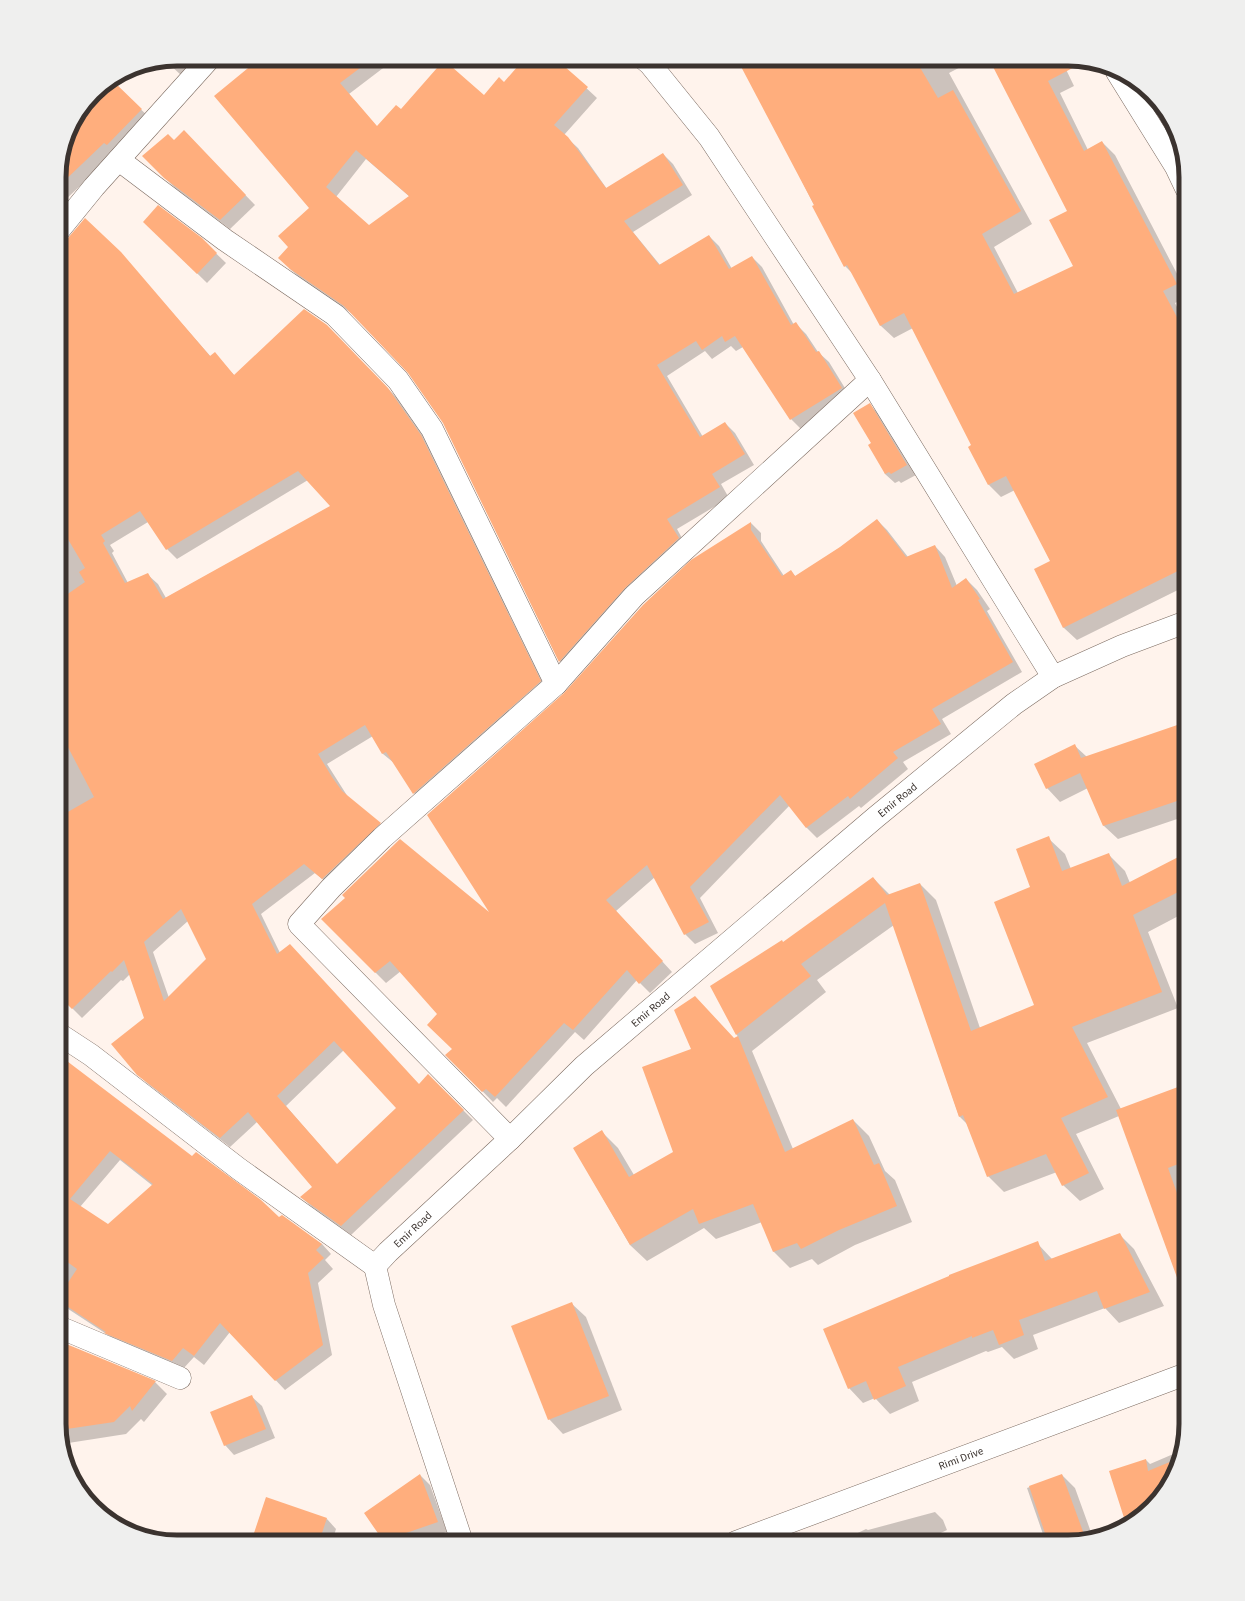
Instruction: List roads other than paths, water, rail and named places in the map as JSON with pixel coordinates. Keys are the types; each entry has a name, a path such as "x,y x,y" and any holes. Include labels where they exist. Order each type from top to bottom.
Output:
{"street":[{"path":"66,221 94,187 203,66"},
{"path":"652,66 709,137 870,380 1053,677"},
{"path":"1122,81 1179,173"},
{"path":"119,160 225,240 335,315 398,380 432,430 556,684"},
{"path":"510,1139 299,924 331,888 382,838 556,684 634,596 870,380"},
{"name":"Emir Road","path":"375,1266 388,1252 510,1139 584,1066 876,817 1014,704 1053,677 1122,646 1179,625"},
{"path":"66,1039 91,1055 240,1170 375,1266 384,1305 460,1535"},
{"path":"66,1330 180,1378"},
{"name":"Rimi Drive","path":"755,1535 1179,1377"}]}
